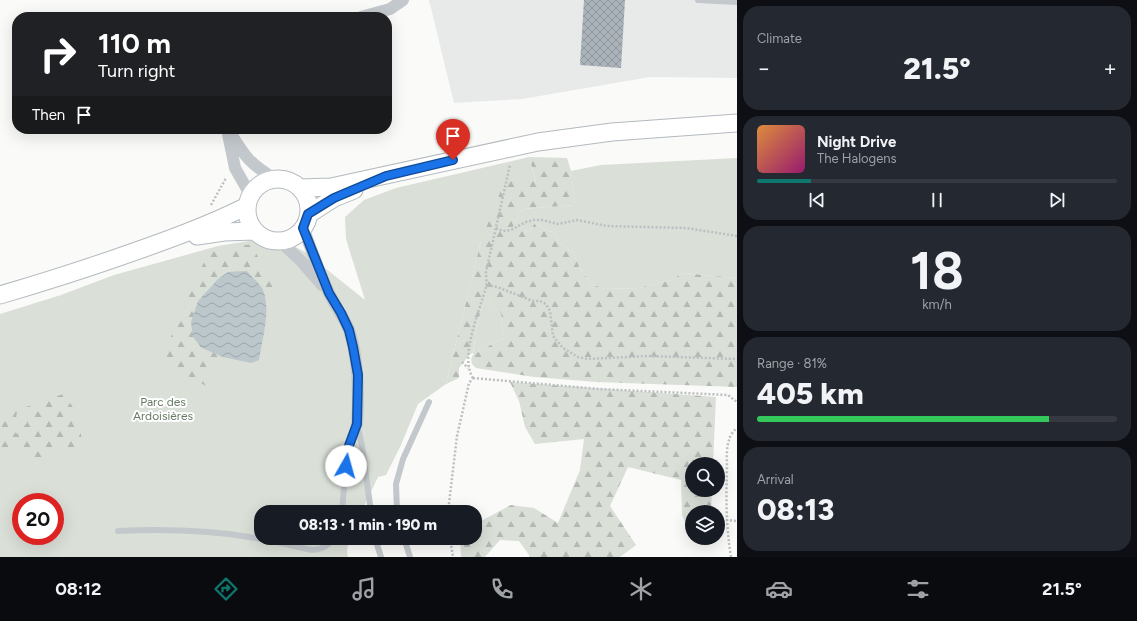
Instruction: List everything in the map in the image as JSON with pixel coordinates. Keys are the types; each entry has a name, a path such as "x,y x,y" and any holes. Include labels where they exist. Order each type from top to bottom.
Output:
{"main road":[{"path":"300,188 331,187 466,157 510,156 538,142 612,132 737,123"},
{"path":"249,201 248,215 250,224 255,231 267,238 280,240 289,239 297,234 306,221 334,198 386,176"},
{"path":"0,295 154,245 221,219 249,201 257,188 266,182 276,179 293,183 300,188 306,196 308,205 306,221"},
{"path":"154,245 224,232 255,231"}],"street":[{"path":"379,12 390,9 403,0"},
{"path":"228,134 235,168 249,201"},
{"path":"230,134 248,160 258,169 276,179"},
{"path":"306,221 329,293"},
{"path":"280,240 302,262 329,293 349,330 358,375 357,424"}],"lane":[{"path":"698,0 737,2"},
{"path":"397,505 396,484 403,459 429,402"},
{"path":"343,505 347,451 357,424"},
{"path":"357,424 362,446 370,505"},
{"path":"118,531 180,530 221,533 254,538"},
{"path":"288,545 318,550 328,545"},
{"path":"377,545 381,557"},
{"path":"406,545 410,557"}],"path":[{"path":"468,368 473,330 486,285 486,272 510,156"},
{"path":"496,228 504,231 511,230 526,222 534,220 542,220 558,224 577,220 607,226 686,228 737,236"},
{"path":"486,285 497,287 533,302 540,301 546,304 550,311 553,336 563,348 578,357 588,359 648,356 737,358"},
{"path":"462,362 468,368 473,378"},
{"path":"473,378 599,389 728,395 737,402"},
{"path":"449,505 457,436 469,383 473,378"},
{"path":"731,557 725,499 727,449 729,439 734,430 737,428"},
{"path":"726,520 737,521"},
{"path":"451,545 453,557"}],"shaded area":[{"path":"429,0 737,0 737,78 650,77 522,99 454,103"}],"green space":[{"name":"Parc des Ardoisières","path":"529,157 536,182 481,241 446,384 418,404 401,445 386,475 378,477 364,505 254,505 254,545 348,545 348,557 0,557 0,314 61,295 114,275 218,246 266,238 290,244 305,252 365,300 346,239 345,217 364,200 396,188"},
{"path":"529,157 567,158 571,171 575,205 522,209 513,226 513,229 530,232 535,222 544,229 555,233 557,240 574,254 580,269 592,284 605,289 638,288 671,280 683,273 737,278 737,387 597,382 534,377 476,368 472,364 471,359 473,355 503,338 501,313 492,306 488,291 477,323 473,353 470,354 459,368 459,378 446,384 481,241 507,175 536,181"},
{"path":"737,158 737,278 683,273 671,280 638,288 605,289 592,284 580,269 574,254 557,240 555,233 544,229 535,222 530,232 513,230 513,226 522,209 575,205 571,171 601,165"},
{"path":"252,244 268,279 281,288 265,300 262,288 202,348 223,357 211,371 208,387 163,363 172,334 209,251"},
{"path":"488,290 492,306 501,313 503,338 473,355 477,323"},
{"path":"510,382 716,397 713,457 685,457 685,497 712,497 711,505 685,505 685,522 682,515 681,480 628,467 610,506 636,545 620,557 529,557 519,541 500,540 485,557 461,557 460,545 482,545 482,520 511,505 534,508 558,523 580,470 584,439 535,444 525,427 519,401"},
{"path":"63,394 76,413 83,447 61,448 52,446 53,459 41,464 23,457 21,446 12,443 13,450 11,457 1,453 0,410 2,412 11,406 17,411 16,420 13,427 16,434 27,423 23,408"}],"water":[{"path":"247,271 262,288 266,304 265,324 259,360 251,363 223,357 202,348 193,337 191,322 198,301 218,279 228,272"}],"building":[{"path":"584,0 625,0 621,68 580,65"}],"route":[{"path":"346,466 347,451 357,424 358,375 353,347 349,330 329,293 303,228 307,221 308,214 334,198 386,176 453,160"}]}
